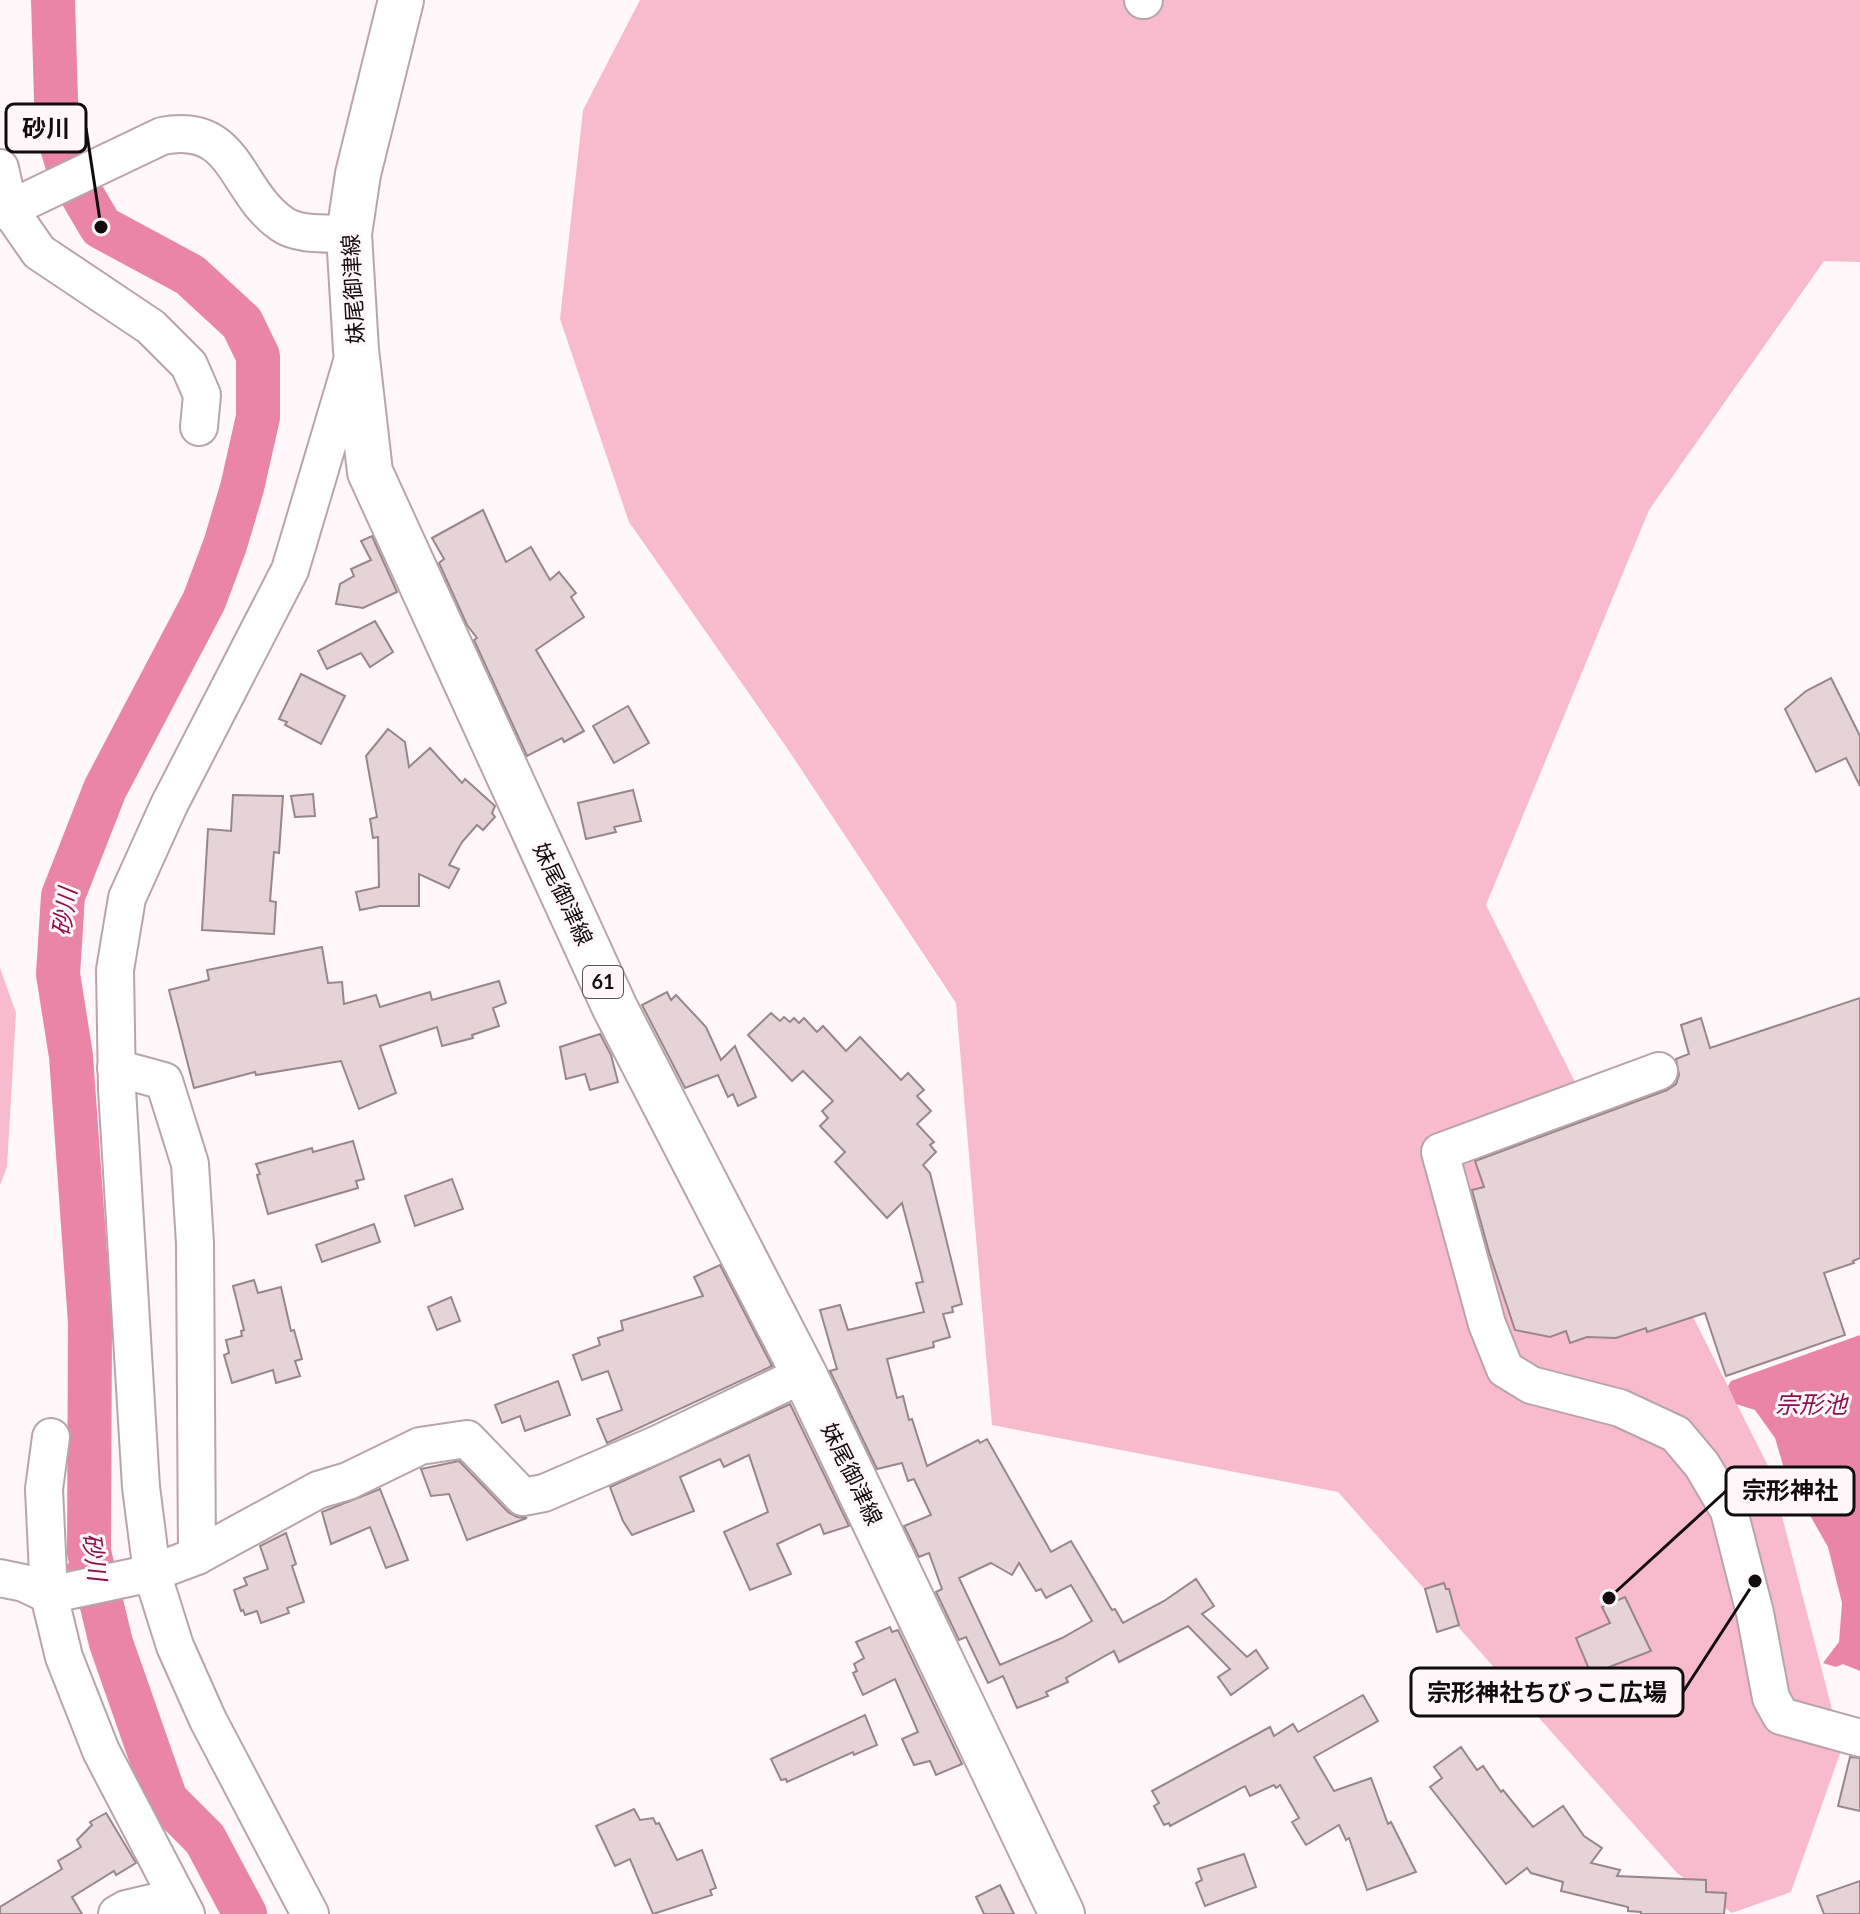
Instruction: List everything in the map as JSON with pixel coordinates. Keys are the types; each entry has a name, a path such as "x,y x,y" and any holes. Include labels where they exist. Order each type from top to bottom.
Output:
{"main road":[{"name":"妹尾御津線","path":"401,0 358,174 349,234 356,350 370,472 615,1008 804,1374 1062,1914"}],"street":[{"path":"10,207 162,136 181,132 198,134 216,144 283,225 300,231 349,234"},
{"path":"0,168 10,207 39,252 151,327 189,365 202,395 199,427"},
{"path":"310,1914 208,1720 144,1575 116,1068 115,970 127,898 169,805 290,570 356,350"},
{"path":"116,1068 164,1081 190,1164 195,1243 197,1556"},
{"path":"1659,1071 1440,1152 1487,1324 1505,1369 1531,1385 1620,1408 1676,1434 1702,1465 1729,1511 1755,1613 1771,1698 1781,1716 1860,1738"},
{"path":"0,1578 24,1583 144,1575 197,1556 318,1490 348,1481 420,1446 467,1439 523,1497 544,1493 660,1443 804,1374"},
{"path":"51,1437 44,1489 50,1582 64,1657 101,1751 182,1905 126,1909 117,1914"}],"shaded area":[{"path":"640,0 1860,0 1860,262 1824,261 1649,510 1486,905 1770,1470 1842,1748 1791,1892 1732,1913 1677,1873 1338,1492 992,1425 956,1003 787,748 629,522 560,319 583,110"},
{"path":"0,968 16,1013 7,1167 0,1185"}],"water":[{"name":"宗形池","path":"1860,1335 1860,1671 1843,1664 1836,1667 1823,1663 1839,1642 1842,1603 1828,1547 1803,1503 1802,1493 1783,1465 1775,1438 1755,1410 1736,1404 1728,1386 1731,1381"}],"building":[{"path":"483,510 506,562 531,547 550,580 559,572 576,593 571,597 584,617 536,650 584,731 564,742 562,738 527,756 474,640 477,638 467,625 439,563 444,559 432,538"},
{"path":"372,536 397,592 363,608 336,604 340,584 354,576 351,569 371,560 361,541"},
{"path":"375,621 393,652 370,667 361,653 327,669 318,651"},
{"path":"301,674 345,696 321,744 279,719"},
{"path":"1831,678 1860,736 1860,786 1846,758 1816,772 1785,709 1806,691"},
{"path":"628,706 649,743 614,763 593,726"},
{"path":"388,729 405,742 409,767 430,748 462,783 465,779 495,806 492,813 495,817 483,830 477,825 462,842 449,865 459,869 449,888 419,874 419,906 380,906 360,910 356,892 379,887 378,837 373,838 370,819 377,817 366,756"},
{"path":"633,790 641,821 614,827 616,832 586,839 578,803"},
{"path":"313,794 315,816 295,817 291,796"},
{"path":"233,795 283,796 279,853 274,852 270,901 276,902 274,934 202,930 208,829 231,831"},
{"path":"322,947 328,983 342,982 344,1004 376,995 380,1007 430,992 432,1000 499,981 506,1003 493,1008 499,1026 472,1035 473,1038 442,1046 437,1027 380,1046 396,1093 359,1109 341,1061 256,1075 255,1072 194,1088 169,990 209,980 207,970"},
{"path":"667,992 671,1000 676,995 706,1027 721,1060 735,1046 756,1097 738,1106 733,1094 728,1097 718,1075 685,1088 642,1005"},
{"path":"1860,998 1860,1258 1824,1273 1845,1335 1726,1376 1705,1313 1647,1332 1646,1328 1616,1338 1587,1337 1570,1343 1566,1331 1550,1337 1515,1330 1472,1190 1484,1187 1475,1161 1667,1090 1676,1084 1679,1075 1676,1059 1689,1054 1681,1025 1701,1018 1710,1048"},
{"path":"771,1013 780,1021 784,1017 790,1022 794,1018 799,1023 804,1018 817,1032 823,1026 846,1051 860,1037 901,1080 908,1073 924,1090 917,1096 931,1111 917,1124 934,1142 930,1145 936,1152 923,1165 930,1173 962,1304 952,1307 953,1312 943,1314 950,1337 933,1342 934,1347 887,1359 897,1398 903,1396 927,1466 978,1440 980,1443 987,1439 1051,1552 1071,1541 1123,1623 1196,1579 1214,1606 1202,1614 1247,1657 1256,1650 1268,1668 1231,1695 1218,1677 1230,1669 1188,1626 1119,1662 1114,1651 1066,1678 1068,1682 1046,1692 1048,1696 1017,1708 1003,1676 988,1683 966,1637 959,1640 936,1592 942,1589 929,1553 919,1557 904,1526 931,1515 914,1479 908,1481 902,1463 877,1469 830,1371 837,1369 820,1310 840,1305 848,1330 924,1312 916,1283 923,1282 902,1203 887,1218 835,1162 845,1152 820,1126 828,1118 822,1111 833,1101 803,1071 792,1081 748,1035","holes":["991,1563 1012,1575 1019,1563 1036,1591 1041,1589 1046,1598 1071,1585 1092,1621 1000,1665 959,1578"]},
{"path":"600,1034 611,1055 618,1082 590,1090 585,1074 566,1079 560,1047"},
{"path":"353,1141 364,1179 356,1181 358,1188 268,1214 256,1164 312,1148 313,1152"},
{"path":"452,1179 463,1209 415,1226 405,1196"},
{"path":"374,1224 380,1242 322,1262 316,1245"},
{"path":"720,1265 772,1366 607,1443 597,1419 622,1410 608,1371 582,1380 573,1355 600,1345 598,1338 623,1330 621,1321 703,1296 694,1277"},
{"path":"254,1280 258,1293 281,1287 291,1331 294,1330 302,1359 295,1361 300,1376 276,1383 273,1370 232,1383 224,1355 229,1353 226,1340 242,1336 241,1331 244,1330 233,1286"},
{"path":"451,1297 460,1321 437,1330 428,1307"},
{"path":"558,1381 570,1415 525,1431 520,1416 502,1423 495,1405"},
{"path":"790,1404 849,1526 824,1534 820,1524 777,1544 791,1574 750,1590 724,1532 768,1512 749,1455 724,1467 720,1459 680,1477 694,1511 632,1535 610,1487"},
{"path":"459,1461 508,1512 527,1518 467,1540 449,1494 431,1496 421,1469"},
{"path":"380,1489 408,1560 386,1568 370,1527 331,1544 322,1512"},
{"path":"286,1533 296,1564 292,1566 304,1602 287,1608 289,1613 261,1623 257,1611 245,1615 241,1611 234,1590 247,1585 244,1578 268,1569 260,1546"},
{"path":"1444,1583 1449,1589 1459,1625 1437,1632 1425,1589"},
{"path":"1625,1597 1651,1651 1591,1674 1576,1638 1610,1623 1602,1607"},
{"path":"890,1627 892,1632 898,1630 962,1764 936,1775 930,1761 914,1765 902,1739 918,1732 895,1679 863,1695 853,1673 857,1671 854,1664 864,1658 856,1642"},
{"path":"1363,1695 1378,1721 1314,1757 1334,1791 1371,1778 1388,1824 1391,1822 1416,1872 1367,1890 1349,1838 1346,1840 1339,1825 1306,1845 1292,1822 1299,1818 1280,1785 1250,1796 1245,1786 1170,1826 1169,1823 1164,1825 1154,1806 1159,1803 1152,1791 1270,1727 1274,1736 1293,1724 1298,1732"},
{"path":"865,1715 877,1745 854,1755 853,1752 787,1782 786,1779 781,1780 771,1759"},
{"path":"1461,1747 1477,1770 1483,1766 1501,1792 1503,1790 1533,1827 1563,1806 1584,1836 1602,1848 1591,1863 1620,1870 1617,1876 1706,1880 1706,1892 1726,1893 1724,1914 1641,1914 1628,1911 1628,1907 1561,1891 1563,1882 1531,1873 1527,1868 1506,1884 1430,1787 1442,1778 1434,1767"},
{"path":"1850,1757 1860,1758 1860,1811 1838,1806"},
{"path":"634,1809 640,1820 653,1818 656,1824 659,1823 677,1860 702,1850 716,1888 710,1890 712,1895 653,1914 630,1859 615,1866 596,1826"},
{"path":"106,1813 136,1863 116,1875 114,1871 72,1897 82,1914 0,1914 0,1907 62,1869 58,1861 81,1847 77,1840 92,1825 90,1822"},
{"path":"1244,1854 1256,1887 1205,1906 1196,1883 1202,1880 1198,1869"},
{"path":"1860,1881 1860,1914 1824,1914 1817,1896"},
{"path":"1000,1885 1014,1914 984,1914 976,1897"}],"waterway":[{"name":"砂川","path":"53,0 57,131 71,176 101,227 190,275 242,323 258,356 258,417 225,545 204,601 105,789 63,896 58,974 71,1056 90,1323 89,1552 111,1643 166,1800 205,1839 245,1914"},
{"path":"58,1568 92,1565"}],"place":[{"name":"砂川","path":"101,227"},
{"name":"宗形神社ちびっこ広場","path":"1755,1581"},
{"name":"宗形神社","path":"1609,1598"}]}
